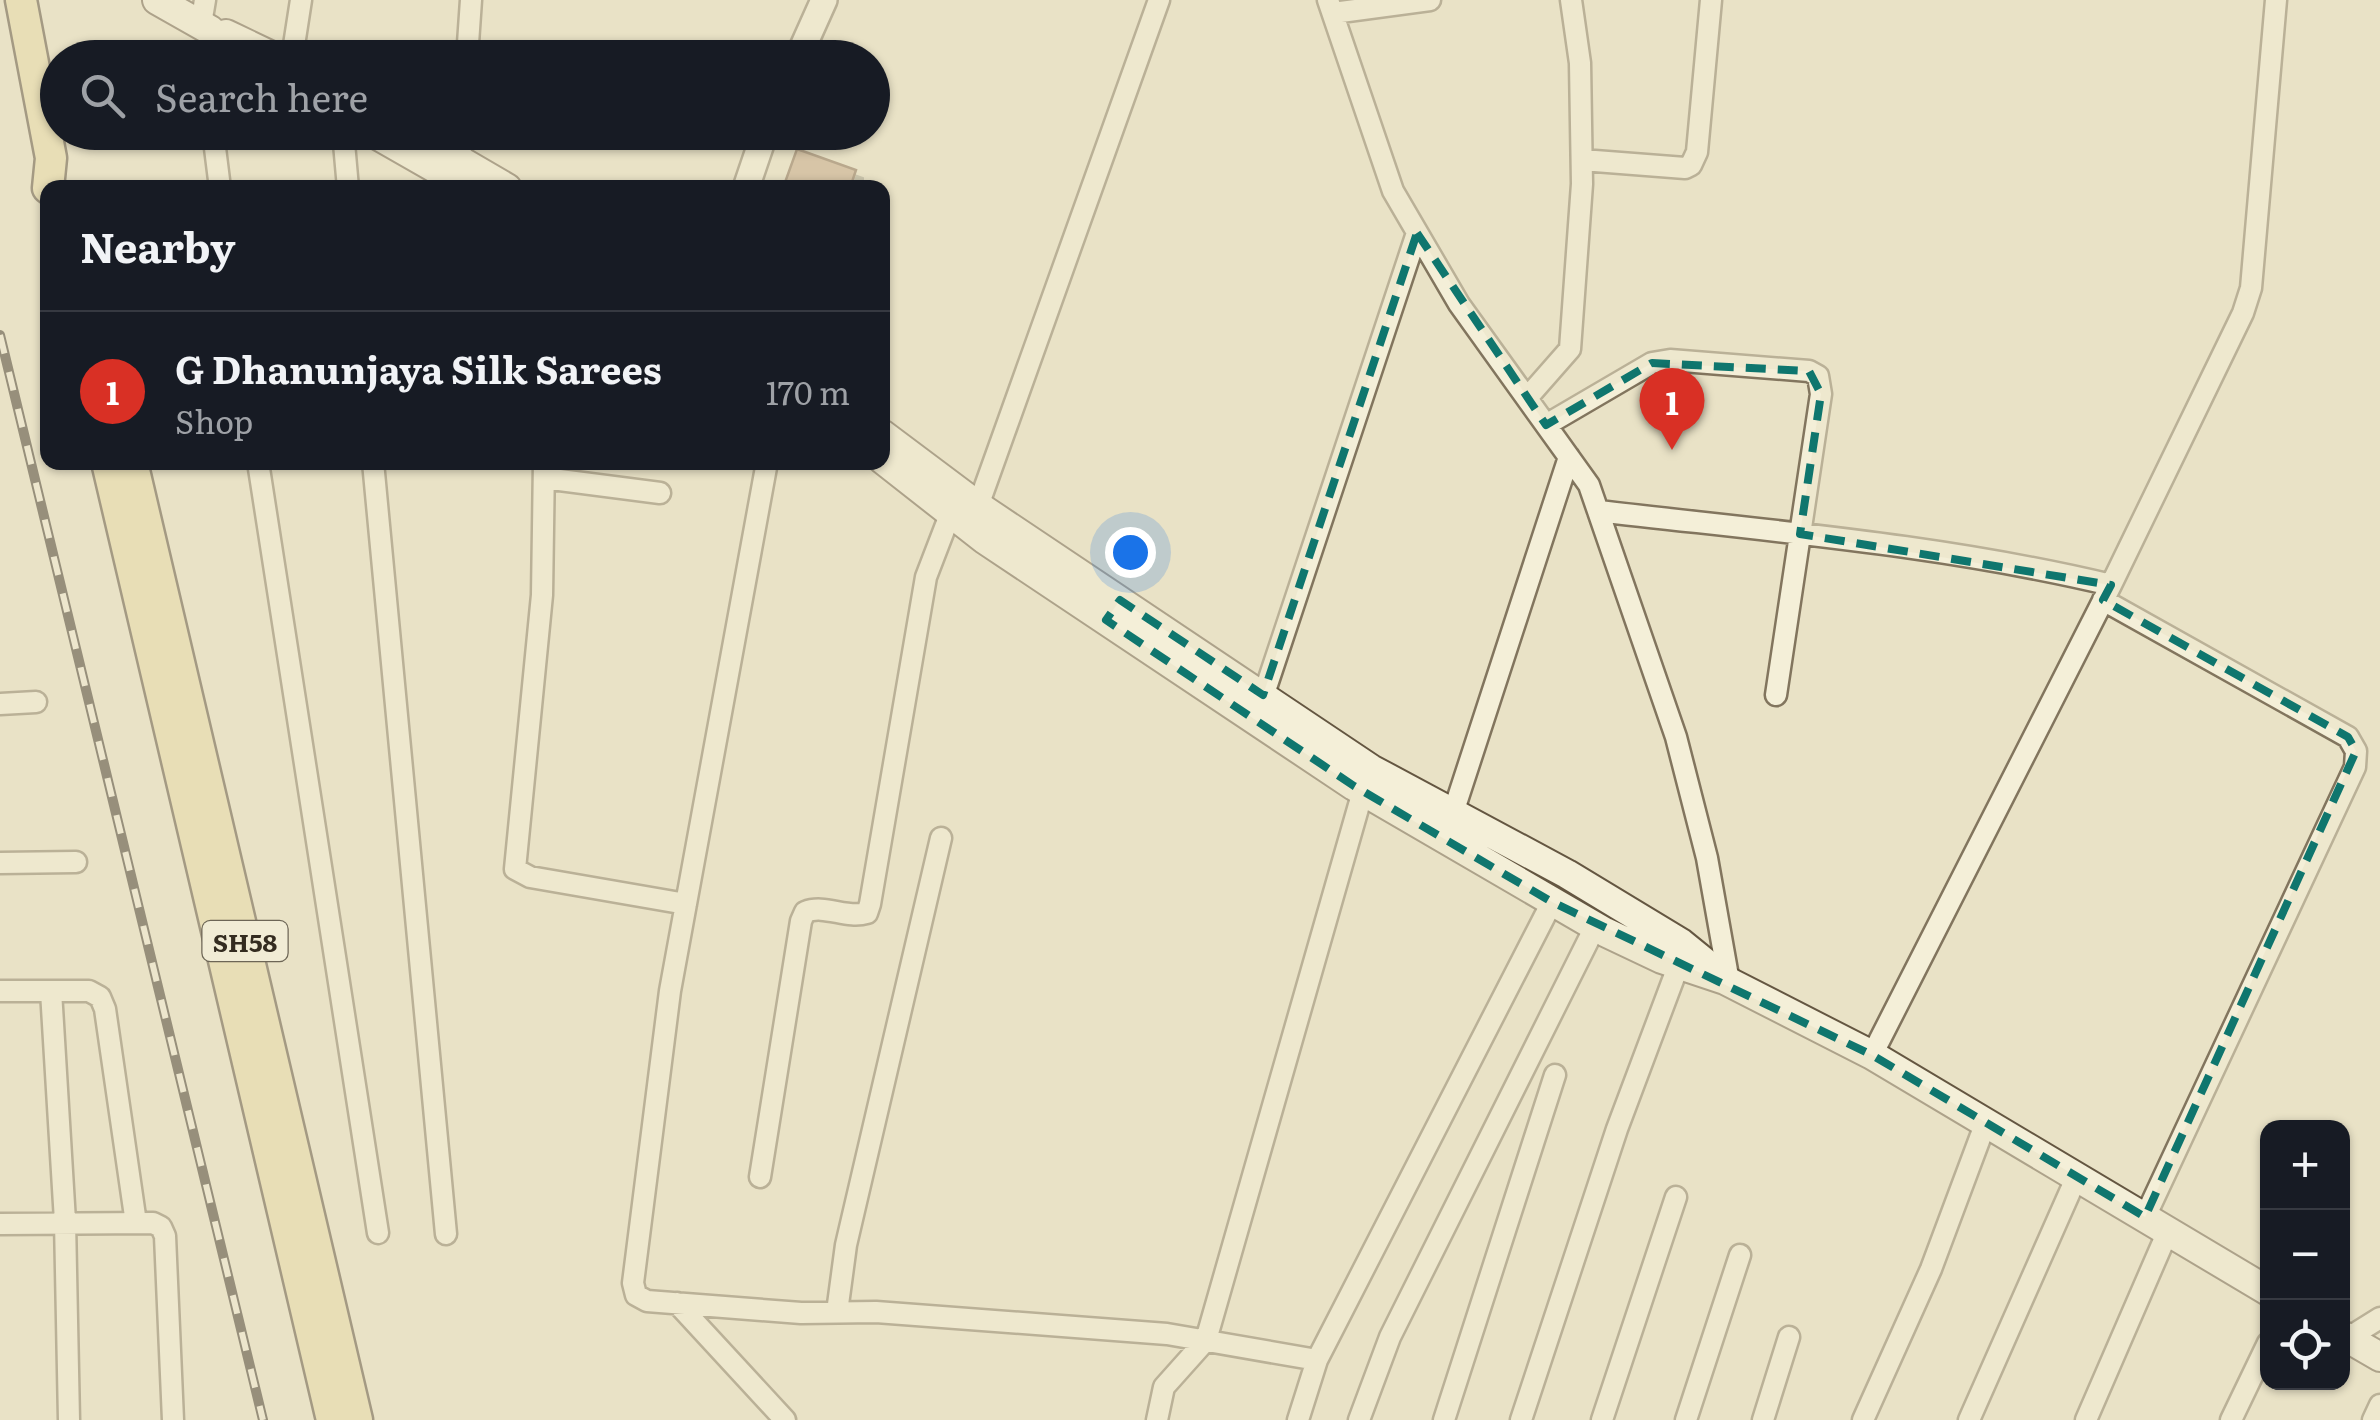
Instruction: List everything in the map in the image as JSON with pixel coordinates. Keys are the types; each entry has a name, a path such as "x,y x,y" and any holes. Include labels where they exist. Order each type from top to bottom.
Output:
{"main road":[{"path":"21,0 40,124"},
{"path":"157,0 205,18 244,40"},
{"path":"205,18 222,40"},
{"path":"44,150 49,180"},
{"path":"418,150 489,180"},
{"path":"890,441 964,509 984,539 1113,610 1260,708 1567,874 1667,934 1727,981"},
{"path":"890,464 964,509"},
{"name":"SH58","path":"110,470 332,1420"},
{"name":"SH58","path":"134,470 357,1420"},
{"path":"1260,708 1363,791 1595,927 1662,959 1727,981 1872,1055 2260,1286"},
{"path":"2350,1340 2380,1357"}],"street":[{"path":"295,40 301,0"},
{"path":"468,40 471,0"},
{"path":"806,40 824,0"},
{"path":"760,1177 801,921 805,912 815,908 859,915 870,904 926,577 964,509 1159,0"},
{"path":"1430,0 1331,6 1392,191 1459,304 1589,485 1676,738 1706,858 1727,981"},
{"path":"1527,398 1570,349 1582,160 1580,63 1571,0"},
{"path":"1582,160 1691,166 1697,152 1711,0"},
{"path":"1872,1055 2107,593 2243,312 2251,288 2276,0"},
{"path":"215,150 219,180"},
{"path":"345,150 347,180"},
{"path":"749,180 759,150"},
{"path":"1260,708 1417,233"},
{"path":"1546,425 1652,363 1670,360 1810,371 1818,376 1821,394 1776,695"},
{"path":"1453,813 1569,457"},
{"path":"259,470 378,1233"},
{"path":"374,470 446,1234"},
{"path":"660,493 544,470 542,595 515,868 530,877 686,904"},
{"path":"766,470 670,991 633,1283 636,1295 647,1301 800,1313 838,1312 1167,1334 1317,1360"},
{"path":"1598,511 1800,534 2044,569 2107,593 2348,738 2356,751 2355,767 2156,1224 2086,1420"},
{"path":"0,704 36,702"},
{"path":"1157,1420 1164,1387 1206,1340 1363,791"},
{"path":"838,1312 846,1246 941,838"},
{"path":"0,862 76,862"},
{"path":"1298,1420 1317,1360 1552,902"},
{"path":"1360,1420 1390,1337 1595,927"},
{"path":"1521,1420 1617,1129 1679,964"},
{"path":"0,991 89,991 100,997 136,1223"},
{"path":"51,991 65,1222 70,1420"},
{"path":"1444,1420 1554,1075"},
{"path":"1863,1420 1931,1269 1986,1122"},
{"path":"1968,1420 2077,1176"},
{"path":"1602,1420 1676,1197"},
{"path":"0,1224 153,1223 161,1228 165,1236 173,1420"},
{"path":"1686,1420 1740,1255"},
{"path":"677,1303 785,1420"},
{"path":"2350,1334 2380,1318"},
{"path":"1763,1420 1789,1337"},
{"path":"2231,1420 2260,1360"},
{"path":"2373,1420 2380,1405"}],"highlighted area":[{"path":"1417,233 1546,425 1652,363 1809,371 1821,394 1800,534 2111,585 2103,600 2348,737 2356,751 2145,1217 1872,1055 1552,902 1354,786 1106,620 1120,600 1263,695"}],"building":[{"path":"797,150 856,170 853,180 786,180"}],"railway":[{"path":"0,335 263,1420"}],"place":[{"name":"G Dhanunjaya Silk Sarees","path":"1672,450"}]}
